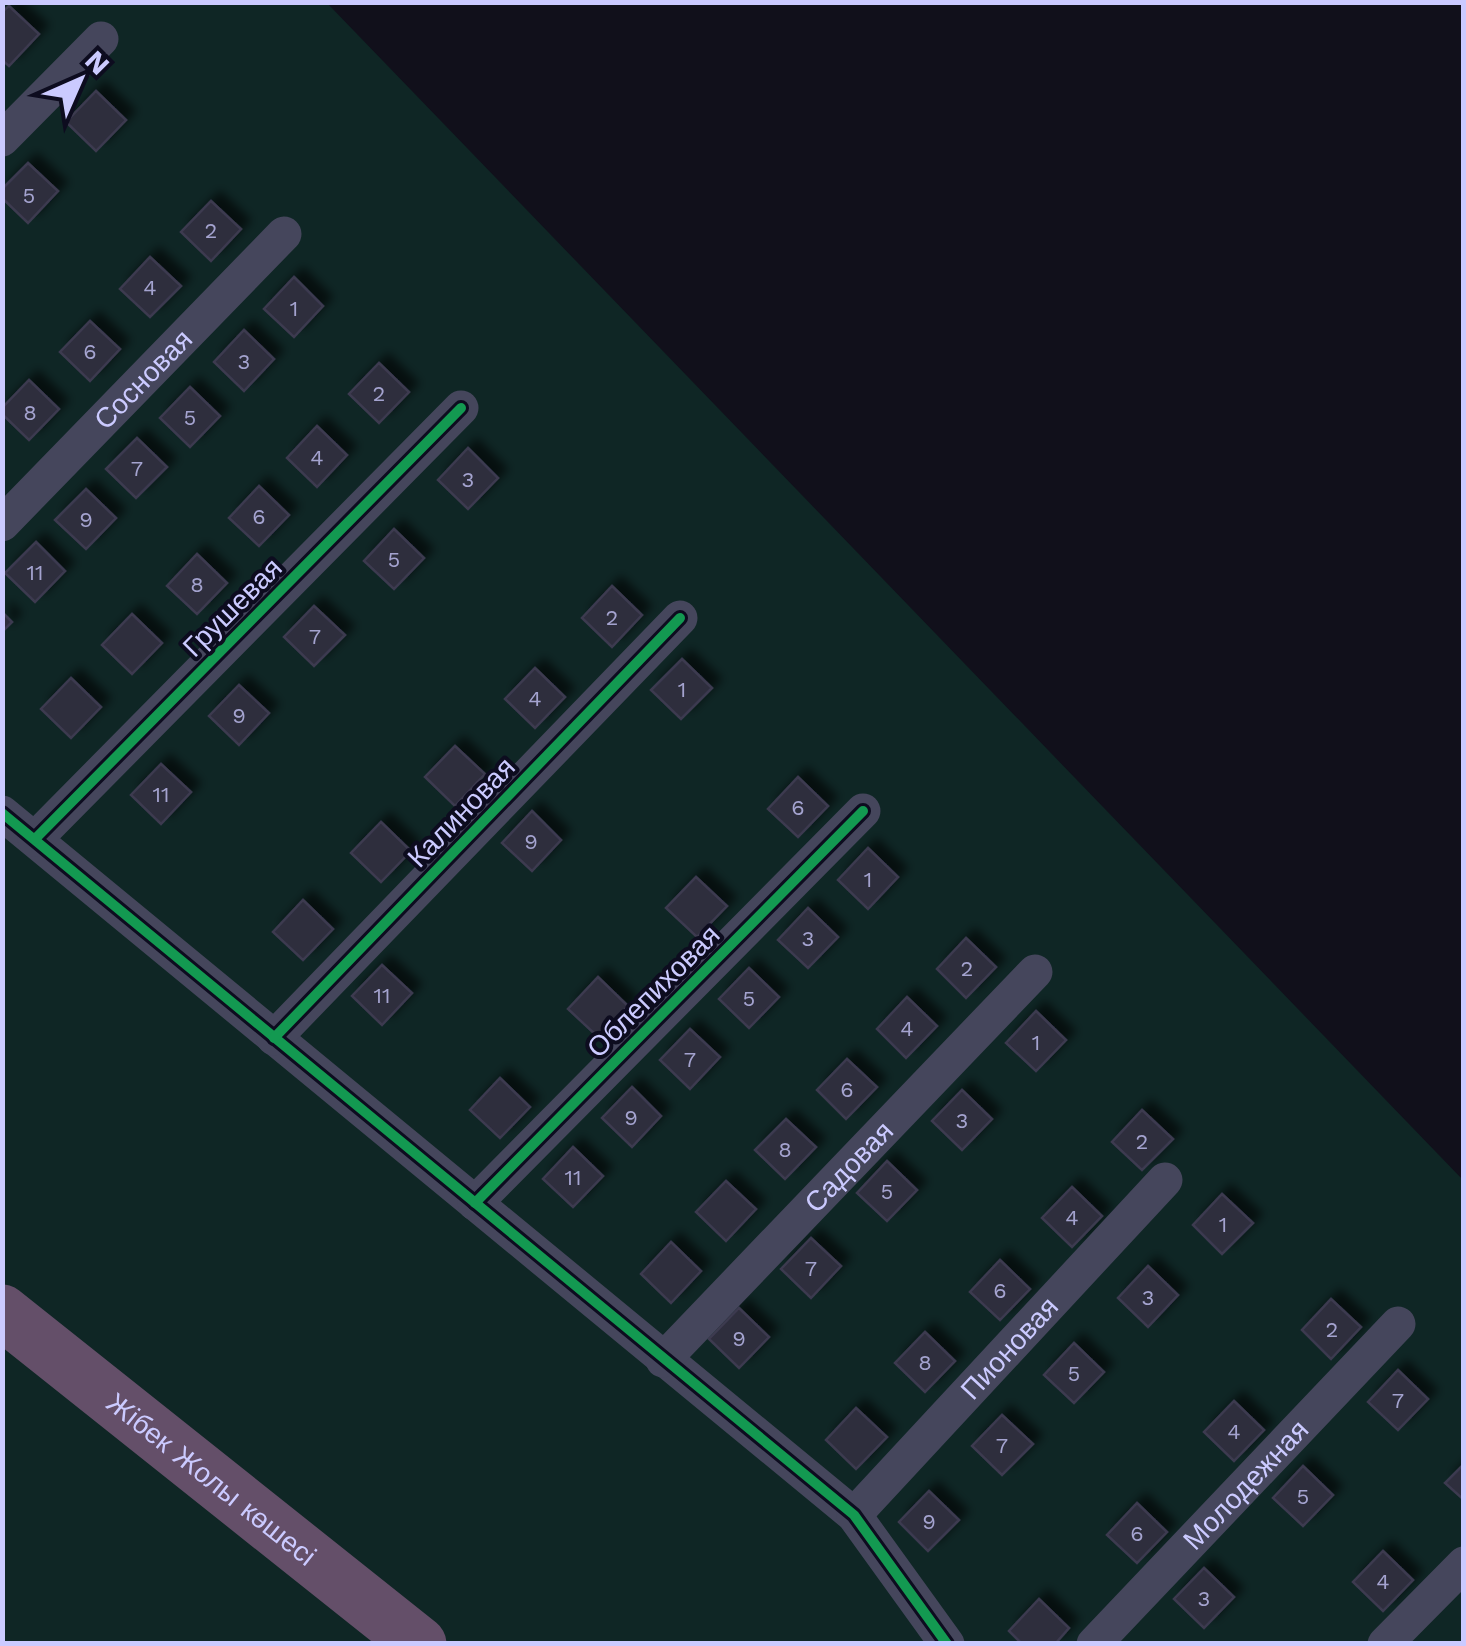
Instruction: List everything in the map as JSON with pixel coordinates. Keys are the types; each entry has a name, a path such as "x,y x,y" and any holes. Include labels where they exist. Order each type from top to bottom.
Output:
{"highway":[{"name":"Жібек Жолы көшесі","path":"2,1312 420,1644"}],"street":[{"path":"2,138 100,40"},
{"name":"Сосновая","path":"2,524 284,234"},
{"name":"Грушевая","path":"34,838 462,408"},
{"name":"Калиновая","path":"274,1038 680,618"},
{"name":"Облепиховая","path":"476,1203 863,811"},
{"path":"2,812 854,1515 946,1644"},
{"name":"Садовая","path":"662,1360 1035,972"},
{"name":"Пионовая","path":"854,1515 1165,1180"},
{"name":"Молодежная","path":"1094,1644 1398,1324"},
{"path":"1385,1644 1464,1564"}],"green space":[{"path":"3,3 327,3 1463,1180 1463,1643 3,1644"}],"building":[{"path":"9,6 39,34 9,66 2,60 2,12"},
{"path":"96,91 126,120 96,151 66,122"},
{"path":"28,163 58,191 28,223 2,198 2,189"},
{"path":"211,201 241,229 211,261 181,232"},
{"path":"150,257 181,286 150,317 120,289"},
{"path":"294,277 323,306 294,337 264,309"},
{"path":"90,321 120,349 90,381 60,352"},
{"path":"244,330 274,359 244,391 214,362"},
{"path":"379,363 409,392 379,423 349,394"},
{"path":"29,380 59,409 29,440 2,414 2,408"},
{"path":"190,387 220,416 190,447 160,418"},
{"path":"317,426 347,455 317,487 287,458"},
{"path":"137,438 167,467 136,498 106,469"},
{"path":"468,448 498,478 468,509 438,480"},
{"path":"259,486 289,515 259,546 229,518"},
{"path":"86,489 116,518 86,549 55,520"},
{"path":"394,529 424,558 394,589 364,561"},
{"path":"36,542 65,571 35,602 5,573"},
{"path":"197,554 227,583 197,614 167,586"},
{"path":"612,586 642,615 612,647 582,618"},
{"path":"314,606 345,635 314,666 284,637"},
{"path":"2,612 12,622 2,632"},
{"path":"132,614 162,643 132,674 102,645"},
{"path":"682,659 712,688 681,719 651,690"},
{"path":"535,668 565,697 535,728 505,699"},
{"path":"71,678 101,707 71,738 41,709"},
{"path":"239,685 269,713 239,745 209,716"},
{"path":"455,746 485,774 455,806 425,777"},
{"path":"161,764 191,792 161,824 131,795"},
{"path":"798,777 828,806 798,837 768,809"},
{"path":"532,811 561,840 532,871 502,843"},
{"path":"381,822 411,851 381,882 351,853"},
{"path":"868,848 898,877 868,909 838,880"},
{"path":"696,877 727,906 697,937 666,908"},
{"path":"303,900 333,929 303,960 273,932"},
{"path":"808,908 838,937 808,968 778,940"},
{"path":"966,938 996,967 966,998 937,969"},
{"path":"382,965 412,993 382,1025 352,996"},
{"path":"749,968 779,997 749,1028 719,999"},
{"path":"598,977 628,1006 598,1037 568,1009"},
{"path":"907,997 937,1026 906,1058 877,1029"},
{"path":"1036,1011 1066,1040 1036,1071 1006,1043"},
{"path":"690,1029 720,1057 690,1089 660,1060"},
{"path":"847,1059 877,1087 846,1119 817,1090"},
{"path":"500,1078 530,1107 500,1138 470,1110"},
{"path":"632,1087 661,1116 632,1147 602,1118"},
{"path":"962,1090 992,1119 962,1150 932,1121"},
{"path":"1142,1110 1173,1139 1142,1170 1112,1142"},
{"path":"786,1119 816,1147 785,1179 755,1150"},
{"path":"573,1147 603,1176 573,1207 543,1179"},
{"path":"887,1161 917,1190 887,1221 857,1193"},
{"path":"726,1181 756,1209 726,1241 696,1212"},
{"path":"1072,1187 1102,1216 1072,1247 1042,1218"},
{"path":"1222,1194 1253,1223 1222,1254 1193,1225"},
{"path":"811,1238 841,1266 811,1298 781,1269"},
{"path":"671,1242 701,1271 671,1303 641,1274"},
{"path":"1000,1260 1030,1289 1000,1320 970,1292"},
{"path":"1148,1266 1178,1295 1148,1327 1118,1298"},
{"path":"1331,1299 1361,1327 1331,1359 1302,1330"},
{"path":"739,1308 769,1337 739,1368 709,1339"},
{"path":"925,1332 955,1361 925,1392 895,1363"},
{"path":"1074,1343 1104,1372 1074,1403 1044,1375"},
{"path":"1398,1370 1428,1399 1398,1430 1368,1402"},
{"path":"1234,1401 1264,1430 1234,1461 1204,1432"},
{"path":"856,1408 887,1437 856,1469 826,1440"},
{"path":"1002,1415 1033,1444 1002,1475 972,1446"},
{"path":"1464,1464 1464,1500 1445,1483"},
{"path":"1303,1466 1333,1495 1303,1526 1273,1498"},
{"path":"929,1491 959,1520 928,1551 899,1522"},
{"path":"1137,1503 1167,1532 1137,1563 1107,1535"},
{"path":"1383,1551 1413,1580 1383,1611 1353,1582"},
{"path":"1204,1568 1234,1597 1204,1628 1174,1599"},
{"path":"1039,1599 1069,1628 1055,1644 1022,1644 1009,1631"}],"cycle path":[{"path":"35,839 461,408"},
{"path":"274,1038 680,618"},
{"path":"475,1203 863,811"},
{"path":"2,813 854,1515 947,1644"}]}
